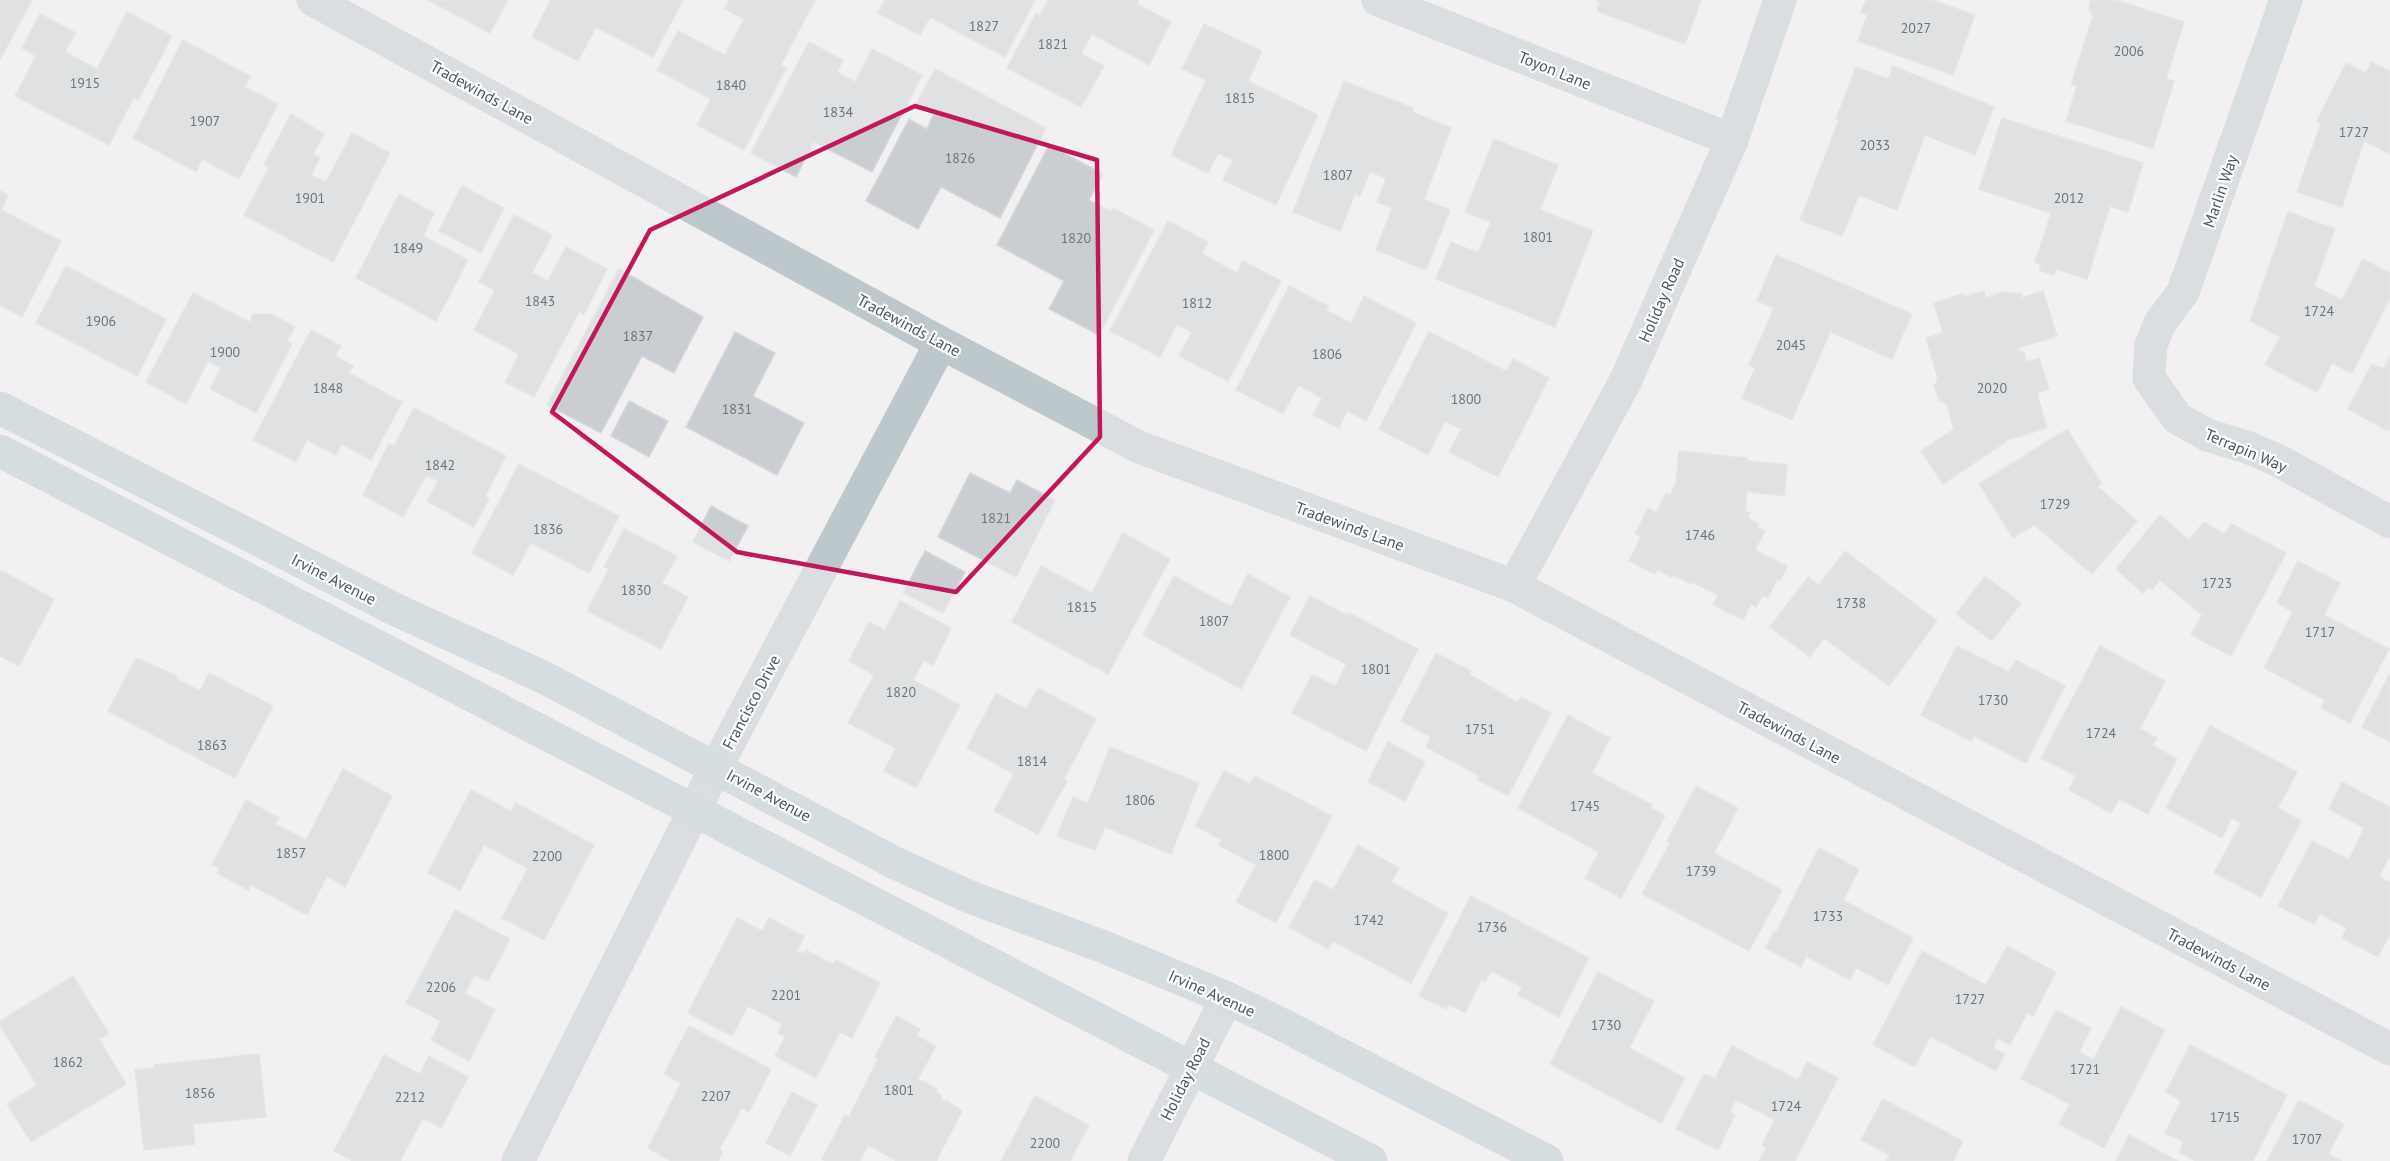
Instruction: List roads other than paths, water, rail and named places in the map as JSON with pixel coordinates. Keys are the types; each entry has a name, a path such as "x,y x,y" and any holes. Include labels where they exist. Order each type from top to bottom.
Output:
{"main road":[{"name":"Irvine Avenue","path":"0,408 323,574 543,677 895,863 970,897 1104,947 1227,998 1547,1161"},
{"path":"0,451 1371,1161"}],"street":[{"name":"Tradewinds Lane","path":"312,0 941,343 1140,447 1514,586 2390,1049"},
{"name":"Toyon Lane","path":"1378,0 1732,140"},
{"name":"Holiday Road","path":"1514,586 1625,382 1732,140 1780,0"},
{"name":"Marlin Way","path":"2149,378 2151,345 2160,323 2183,292 2286,0"},
{"name":"Francisco Drive","path":"518,1161 716,767 941,343"},
{"name":"Terrapin Way","path":"2149,378 2177,418 2207,435 2247,447 2279,461 2390,522"},
{"name":"Holiday Road","path":"1144,1161 1227,998"}]}
